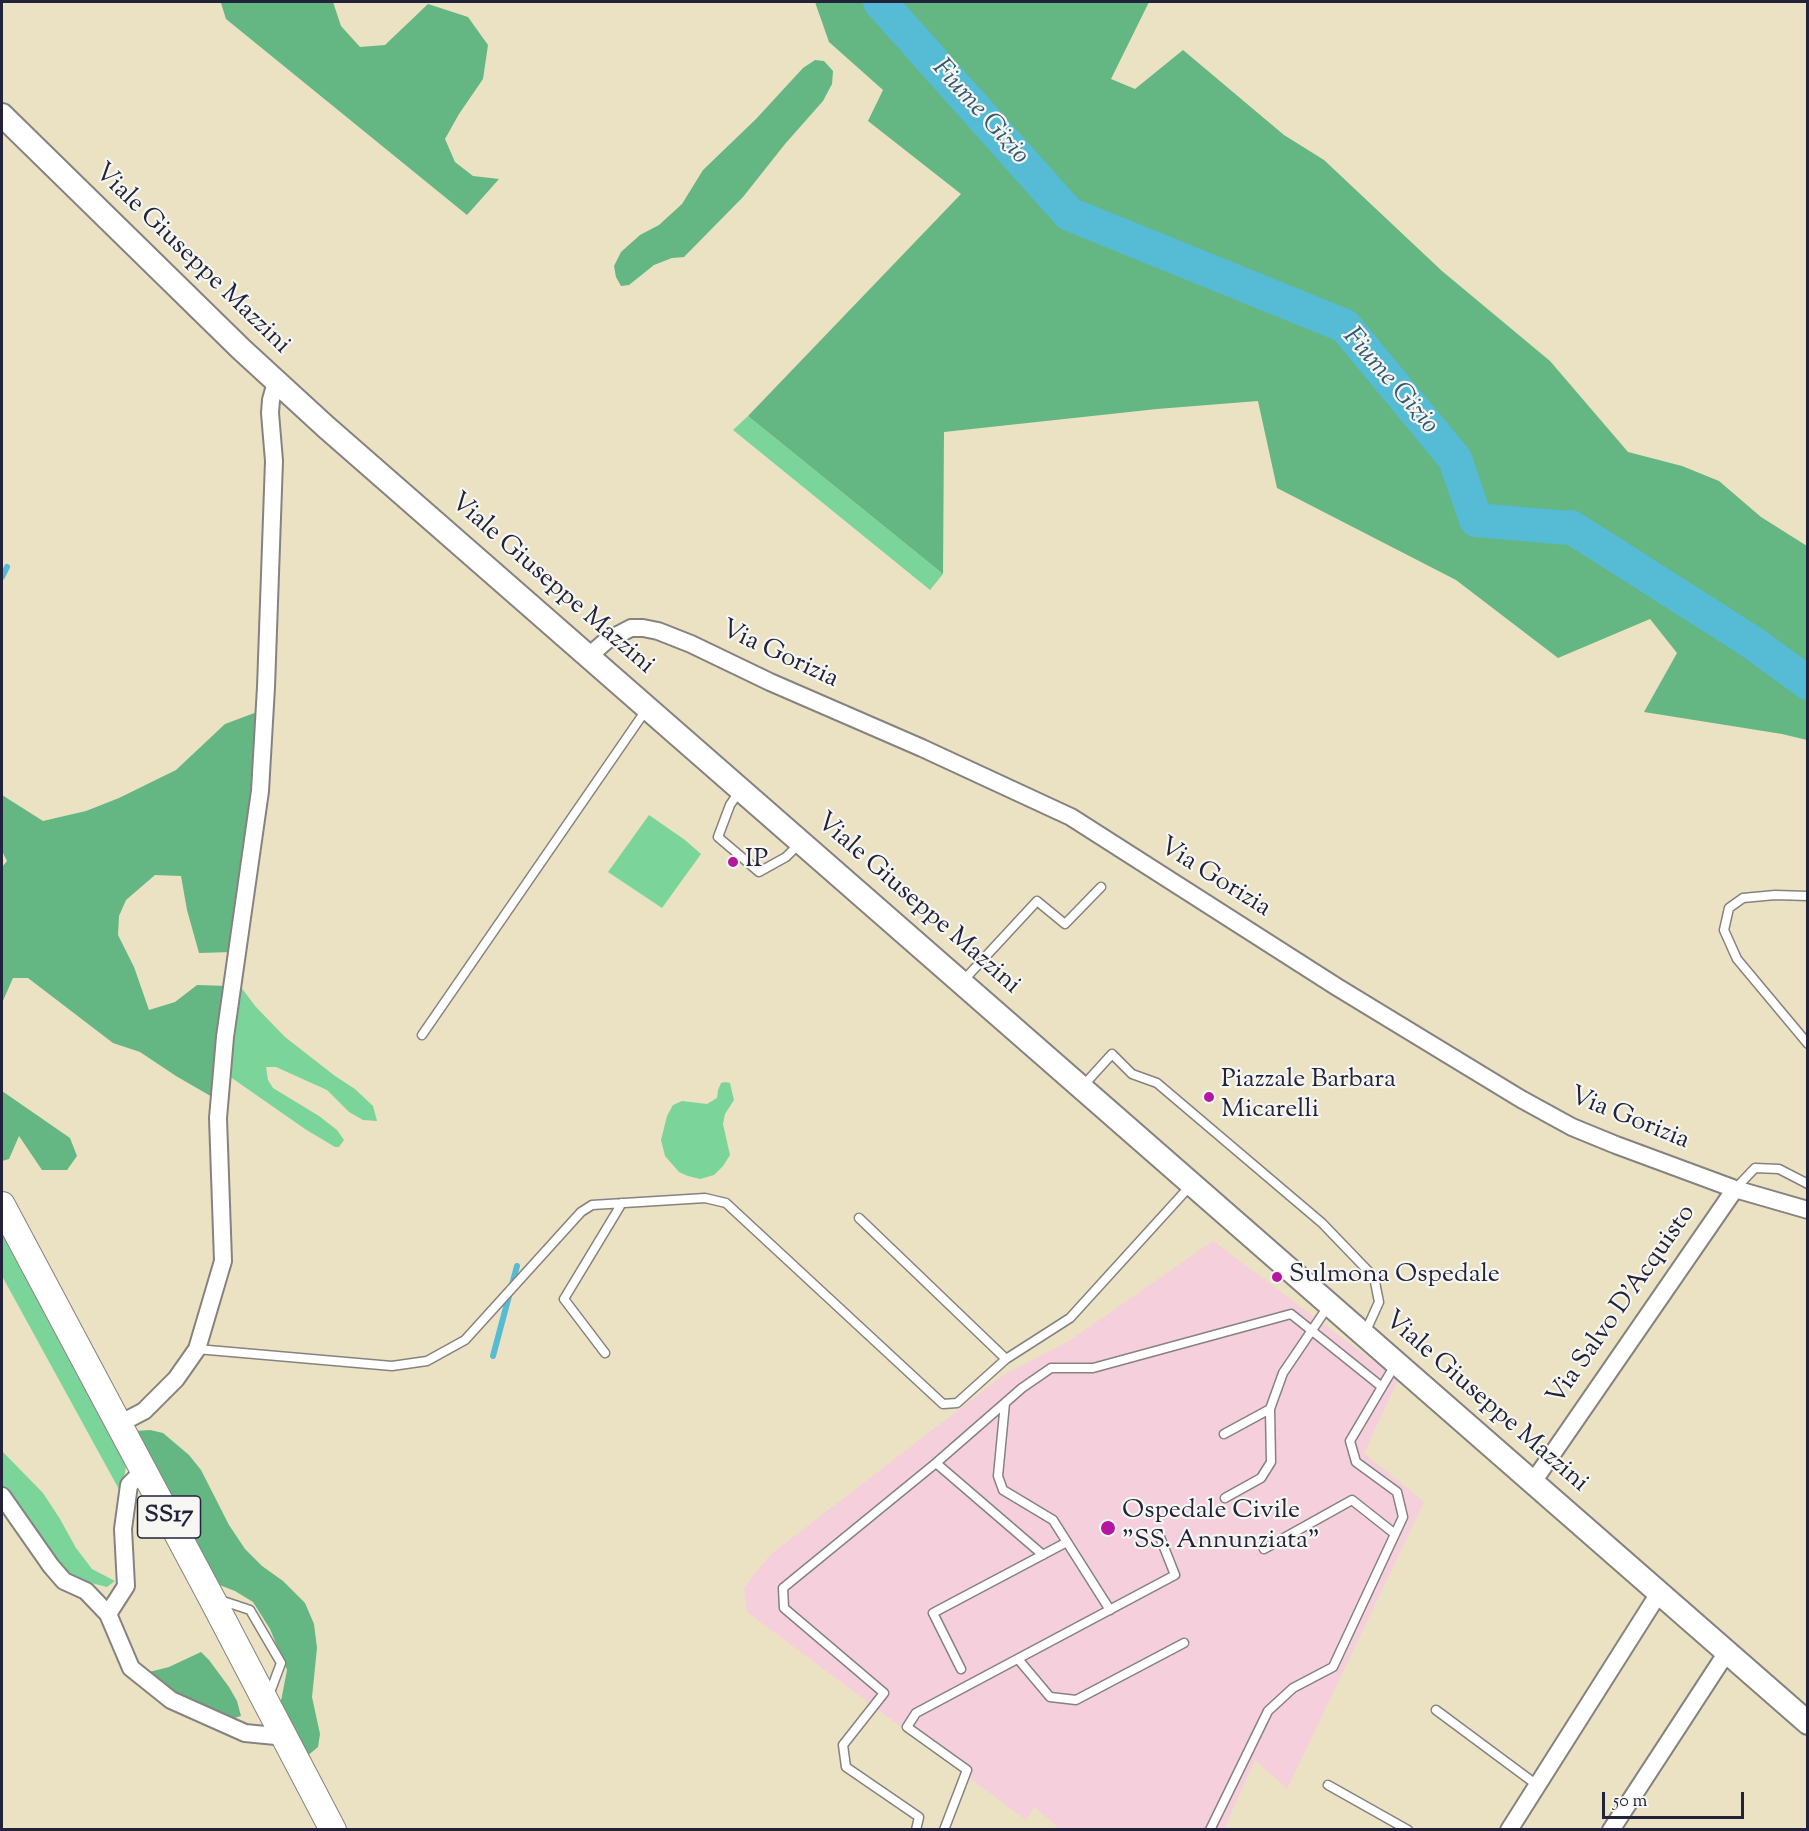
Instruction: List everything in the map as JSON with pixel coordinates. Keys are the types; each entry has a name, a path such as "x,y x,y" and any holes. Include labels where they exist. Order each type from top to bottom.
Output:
{"main road":[{"name":"Viale Giuseppe Mazzini","path":"2,115 276,382 1808,1723"},
{"name":"SS17","path":"2,1205 212,1597 333,1830"}],"street":[{"path":"119,1424 144,1411 176,1379 197,1349 223,1261 218,1118 225,1037 260,791 274,461 270,413 276,382"},
{"name":"Via Gorizia","path":"589,656 606,641 631,628 643,628 672,636 770,682 922,748 1071,817 1337,987 1529,1104 1572,1127 1735,1189 1808,1209"},
{"name":"Via Salvo D'Acquisto","path":"1533,1482 1735,1189"},
{"path":"108,1614 126,1586 123,1529 129,1485 144,1470"},
{"path":"2,1496 64,1581 86,1591 108,1614 130,1668 171,1700 245,1733 286,1737"},
{"path":"1509,1830 1659,1593"},
{"path":"1611,1830 1727,1652"}],"lane":[{"path":"422,1035 648,707"},
{"path":"742,789 730,805 718,837 759,872 786,857 801,842"},
{"path":"962,982 1037,901 1065,924 1101,887"},
{"path":"1808,896 1743,898 1730,908 1724,930 1737,958 1808,1044"},
{"path":"1082,1087 1112,1054 1132,1074 1157,1083 1322,1223 1374,1277 1379,1302 1364,1334"},
{"path":"1735,1189 1755,1168 1779,1169 1808,1184"},
{"path":"197,1349 380,1366 427,1361 465,1340 581,1212 592,1205 705,1198 726,1203 943,1404 957,1402 1006,1359 1070,1318 1192,1184"},
{"path":"605,1353 564,1299 622,1203"},
{"path":"859,1218 1006,1359"},
{"path":"1225,1498 1261,1478 1271,1462 1270,1409 1283,1373 1329,1304"},
{"path":"916,1830 919,1817 846,1767 843,1744 884,1693 784,1608 783,1588 936,1463 1022,1388 1051,1368 1093,1368 1291,1314 1382,1387"},
{"path":"1210,1830 1268,1711 1293,1688 1333,1667 1403,1517 1397,1492 1356,1462 1350,1440 1397,1363"},
{"path":"1005,1403 998,1476 1003,1490 1053,1520 1110,1610"},
{"path":"1224,1434 1270,1409"},
{"path":"936,1463 1043,1555"},
{"path":"1264,1549 1352,1500 1395,1534"},
{"path":"944,1830 967,1770 908,1727 916,1713 1175,1575 1160,1537"},
{"path":"961,1669 933,1613 1067,1542"},
{"path":"1018,1659 1050,1697 1076,1700 1185,1643"},
{"path":"1436,1710 1537,1785"},
{"path":"1328,1785 1408,1830"}],"shaded area":[{"name":"Ospedale Civile \"SS. Annunziata\"","path":"1213,1241 1398,1380 1364,1453 1424,1502 1287,1789 1255,1760 1224,1829 1060,1829 1034,1807 1026,1820 747,1612 744,1588 770,1555 1005,1374 1069,1341"}],"green space":[{"path":"333,2 341,26 360,47 385,45 428,4 468,17 488,45 483,79 445,139 455,162 473,176 499,179 467,215 226,19 221,3"},
{"path":"815,2 1149,2 1111,79 1135,89 1183,50 1284,135 1324,160 1442,271 1550,361 1628,452 1682,466 1719,481 1761,517 1807,546 1807,740 1644,712 1677,653 1650,619 1558,658 1456,580 1277,488 1258,401 1157,409 944,432 943,574 748,416 961,194 868,121 883,90 829,42"},
{"path":"815,60 824,61 833,71 832,84 823,101 743,197 684,257 672,258 654,265 629,285 621,286 614,266 621,252 640,235 659,225 682,204 703,170 756,119 803,68"},
{"path":"748,416 943,574 930,590 733,430"},
{"path":"257,712 257,778 232,952 199,953 187,910 181,876 155,875 126,900 119,916 118,935 134,967 149,1010 175,1002 197,985 228,986 214,1098 140,1052 113,1043 28,978 13,978 2,1003 2,867 7,861 2,851 2,795 43,821 86,811 119,798 176,770 225,724"},
{"path":"649,815 701,854 662,908 608,872"},
{"path":"237,982 256,1007 285,1037 355,1089 373,1106 377,1121 363,1120 349,1112 327,1090 276,1067 266,1067 268,1080 273,1088 319,1116 337,1130 344,1140 339,1147 335,1147 229,1076"},
{"path":"721,1083 730,1083 734,1100 725,1114 723,1124 730,1155 714,1175 700,1179 679,1172 665,1156 661,1140 667,1116 673,1105 682,1101 707,1104 717,1098"},
{"path":"2,1091 70,1138 77,1156 67,1170 42,1170 19,1136 9,1159 2,1161"},
{"path":"2,1229 127,1462 121,1493 2,1276"},
{"path":"150,1430 163,1433 189,1455 201,1470 229,1525 245,1549 305,1603 314,1624 317,1648 312,1697 320,1734 318,1747 306,1757 280,1706 287,1670 270,1629 253,1602 217,1584 135,1431"},
{"path":"2,1451 43,1493 76,1548 92,1569 115,1581 107,1587 67,1577 2,1486"},
{"path":"201,1652 229,1687 237,1701 241,1716 231,1719 197,1704 145,1673 169,1667"}],"waterway":[{"name":"Fiume Gizio","path":"880,2 1069,214 1345,326 1455,459 1476,520 1571,527 1750,641 1808,683"},
{"path":"2,577 7,567"},
{"path":"493,1356 517,1266"}],"place":[{"name":"IP","path":"733,862"},
{"name":"Piazzale Barbara Micarelli","path":"1209,1097"},
{"name":"Sulmona Ospedale","path":"1277,1277"},
{"name":"Ospedale Civile \"SS. Annunziata\"","path":"1108,1528"}]}
